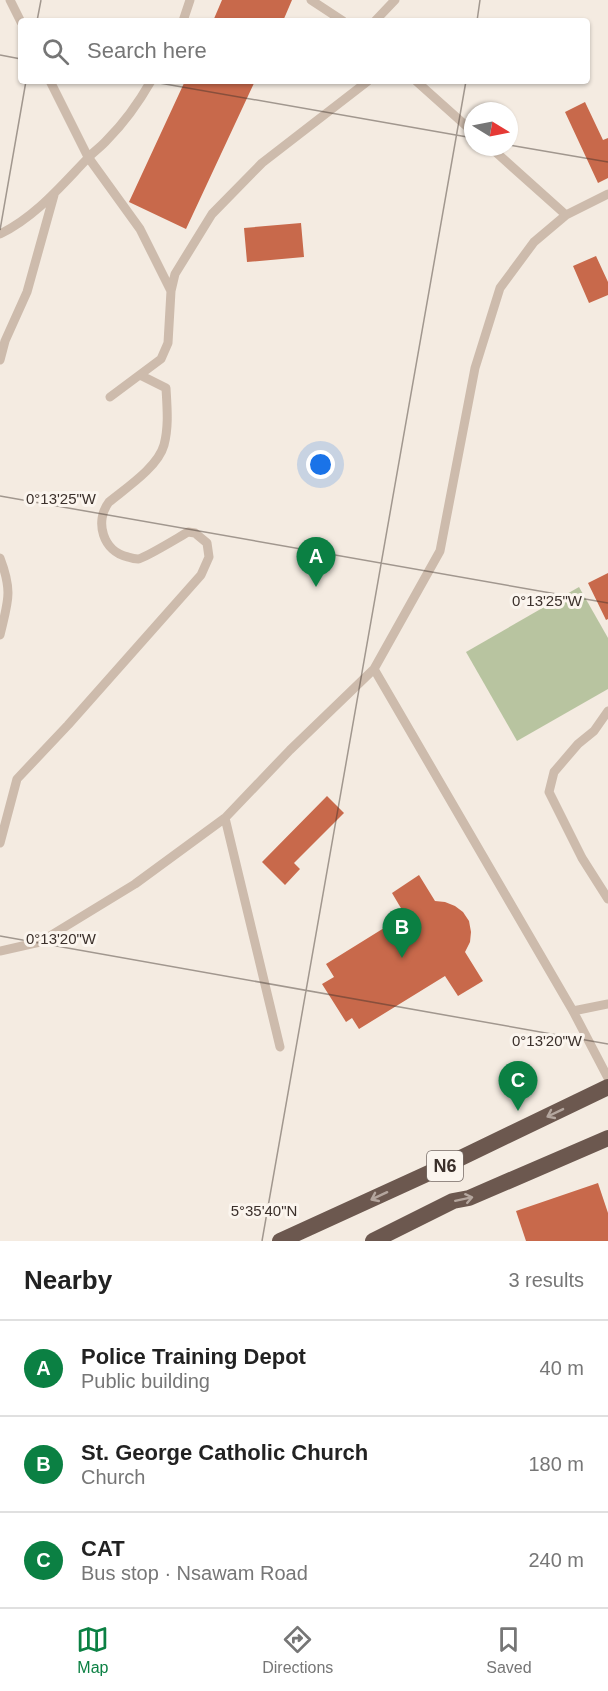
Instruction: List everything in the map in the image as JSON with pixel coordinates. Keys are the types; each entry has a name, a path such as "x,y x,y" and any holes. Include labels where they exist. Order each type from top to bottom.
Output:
{"highway":[{"name":"N6","path":"280,1241 442,1167 608,1087"},
{"name":"N6","path":"373,1241 453,1201 469,1198 608,1138"}],"lane":[{"path":"10,0 19,18"},
{"path":"184,18 190,0"},
{"path":"311,0 338,18"},
{"path":"378,18 395,0"},
{"path":"51,84 88,158 140,229 171,291"},
{"path":"0,234 10,229 54,195 107,140 134,108 149,84"},
{"path":"110,397 161,359 168,343 171,291 175,274 212,214 262,163 364,84"},
{"path":"419,84 464,124"},
{"path":"500,156 566,215"},
{"path":"0,951 40,942 135,884 225,818 290,750 374,669 440,551 475,368 500,288 534,242 566,215 608,194"},
{"path":"0,360 5,341 27,292 54,195"},
{"path":"0,843 17,779 155,628 201,574 209,557 207,543 188,532 138,559 120,555 109,546 102,533 100,516 104,508 148,470 164,447 168,419 166,388 140,375"},
{"path":"0,559 8,580 9,599 0,635"},
{"path":"374,669 573,1011 608,1078"},
{"path":"608,711 594,731 578,744 554,772 549,792 582,858 608,899"},
{"path":"225,818 280,1047"},
{"path":"573,1011 608,1004"}],"green space":[{"path":"579,587 608,638 608,689 517,741 466,652"}],"building":[{"path":"222,0 292,0 284,18 214,18"},
{"path":"184,84 254,84 186,229 129,202"},
{"path":"585,102 603,140 608,138 608,178 598,183 565,112"},
{"path":"301,223 304,257 247,262 244,228"},
{"path":"596,256 608,282 608,295 589,303 573,266"},
{"path":"608,573 608,619 606,620 588,583"},
{"path":"327,796 344,813 294,863 300,869 285,885 262,862"},
{"path":"419,875 435,901 455,906 469,921 470,942 465,952 483,981 458,996 445,976 359,1029 352,1018 346,1022 322,984 334,977 326,964 405,915 392,893"},
{"path":"598,1183 608,1213 608,1241 526,1241 516,1211"}],"place":[{"name":"Police Training Depot","path":"316,587"},
{"name":"St. George Catholic Church","path":"402,958"},
{"name":"CAT","path":"518,1111"}]}
